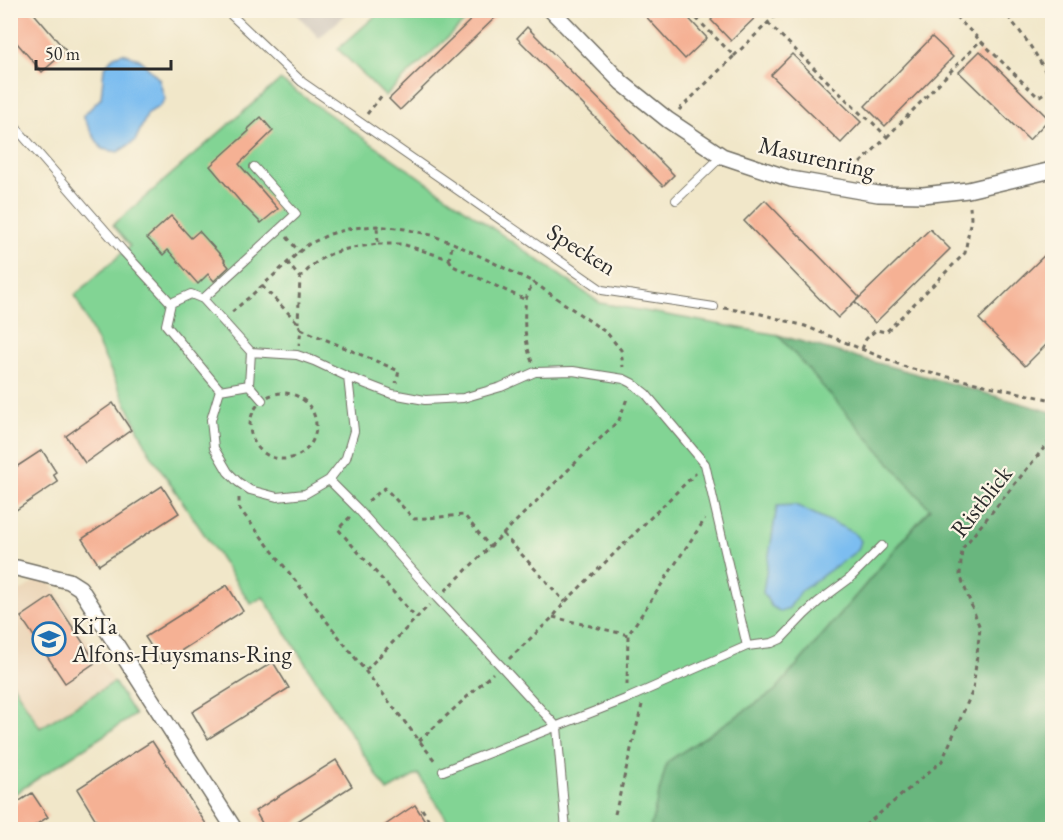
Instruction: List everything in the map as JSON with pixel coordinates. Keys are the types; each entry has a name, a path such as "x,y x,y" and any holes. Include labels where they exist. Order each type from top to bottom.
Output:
{"street":[{"name":"Masurenring","path":"551,10 622,83 668,120 722,156 792,179 878,194 922,195 968,190 1053,170"},
{"path":"10,569 17,568 69,581 80,588 235,830"}],"lane":[{"name":"Specken","path":"226,10 302,82 602,290 714,307"},
{"path":"10,121 171,303"},
{"path":"676,200 722,156"},
{"path":"203,299 296,214 254,166"},
{"path":"171,303 191,294 203,299 251,352 297,356 392,394 425,400 463,398 501,387 535,372 573,371 628,381 646,393 705,464 747,646"},
{"path":"171,303 166,325 220,390"},
{"path":"251,352 249,385 262,400"},
{"path":"220,390 211,420 214,448 228,472 238,482 250,490 277,497 305,494 329,480 346,458 354,431 348,377"},
{"path":"220,390 249,385"},
{"path":"329,480 557,727 566,830"},
{"path":"443,771 626,699 747,646 772,644 781,639 818,602 849,579 882,546"}],"path":[{"path":"688,10 734,56"},
{"path":"668,120 781,10"},
{"path":"949,10 1038,97 1053,87 1030,47 1002,10"},
{"path":"768,23 887,137"},
{"path":"835,188 980,41"},
{"path":"360,122 383,94"},
{"path":"862,349 866,339 876,330 886,332 965,253 971,218"},
{"path":"377,226 378,244"},
{"path":"221,320 309,244 330,234 352,228 377,226 431,235 453,243 533,282 607,333 621,350 628,381 619,420 416,618 366,670"},
{"path":"280,229 299,252"},
{"path":"449,259 453,243"},
{"path":"300,278 317,262 335,252 378,244 402,244 449,259 453,266 526,300"},
{"path":"287,262 300,278 298,323"},
{"path":"533,282 526,300 525,323 527,347 535,372"},
{"path":"262,286 302,329 399,371 392,394"},
{"path":"714,307 805,326 908,368 1053,400"},
{"path":"297,356 302,329"},
{"path":"286,393 299,397 309,405 315,417 316,429 313,441 305,451 295,457 282,459 270,456 259,449 252,438 250,425 254,411 262,400 273,394 286,393"},
{"name":"Ristblick","path":"857,830 942,761 973,690 980,628 960,575 962,549 1053,438"},
{"path":"419,741 553,616 705,464"},
{"path":"238,482 239,508 443,771"},
{"path":"626,699 628,635 715,503"},
{"path":"503,534 566,602"},
{"path":"553,616 628,635"},
{"path":"615,814 646,689"},
{"path":"422,809 435,830"}],"shaded area":[{"path":"294,11 350,11 319,38"},
{"name":"KiTa Alfons-Huysmans-Ring","path":"38,579 53,585 114,682 40,728 11,681 11,598"}],"green space":[{"path":"381,11 475,12 385,96 338,49"},
{"path":"280,80 600,303 778,335 930,508 775,691 667,762 650,829 453,829 418,774 387,791 263,597 251,604 149,452 75,295 130,246 113,225"},
{"path":"778,335 1052,412 1052,829 650,829 667,762 775,691 930,509"},
{"path":"11,681 40,728 114,682 135,715 11,796"}],"water":[{"path":"123,53 139,59 159,79 165,99 160,106 148,113 135,141 118,152 102,149 83,116 101,98 104,68 114,56"},
{"path":"795,505 853,532 861,541 858,550 801,591 789,608 781,612 771,606 763,592 777,506"}],"building":[{"path":"10,10 31,10 66,51 42,72 10,35"},
{"path":"481,10 503,10 400,110 389,99"},
{"path":"640,10 681,10 707,38 685,59"},
{"path":"721,10 763,10 731,41 711,20"},
{"path":"527,27 674,175 663,186 517,38"},
{"path":"932,37 953,57 885,126 865,106"},
{"path":"980,51 1049,119 1029,140 959,72"},
{"path":"792,54 861,122 841,143 771,75"},
{"path":"261,117 273,131 239,164 278,209 261,223 210,166"},
{"path":"765,200 859,297 838,318 744,221"},
{"path":"171,216 191,238 199,231 225,260 229,267 214,281 208,274 198,284 168,250 163,255 147,238"},
{"path":"930,229 950,249 875,323 855,302"},
{"path":"1053,247 1053,338 1025,366 979,319"},
{"path":"113,403 131,430 85,463 66,436"},
{"path":"42,450 56,472 53,474 58,482 10,514 10,471"},
{"path":"162,486 179,513 99,565 82,539"},
{"path":"227,585 243,611 162,663 145,637"},
{"path":"52,596 96,662 65,683 21,617"},
{"path":"273,662 289,688 208,739 192,712"},
{"path":"152,741 210,830 102,830 77,789"},
{"path":"336,760 352,786 284,830 266,830 255,811"},
{"path":"32,793 48,817 28,830 17,830 10,819 10,807"},
{"path":"415,805 431,830 378,830 400,815"}],"place":[{"name":"KiTa Alfons-Huysmans-Ring","path":"49,639"}]}
